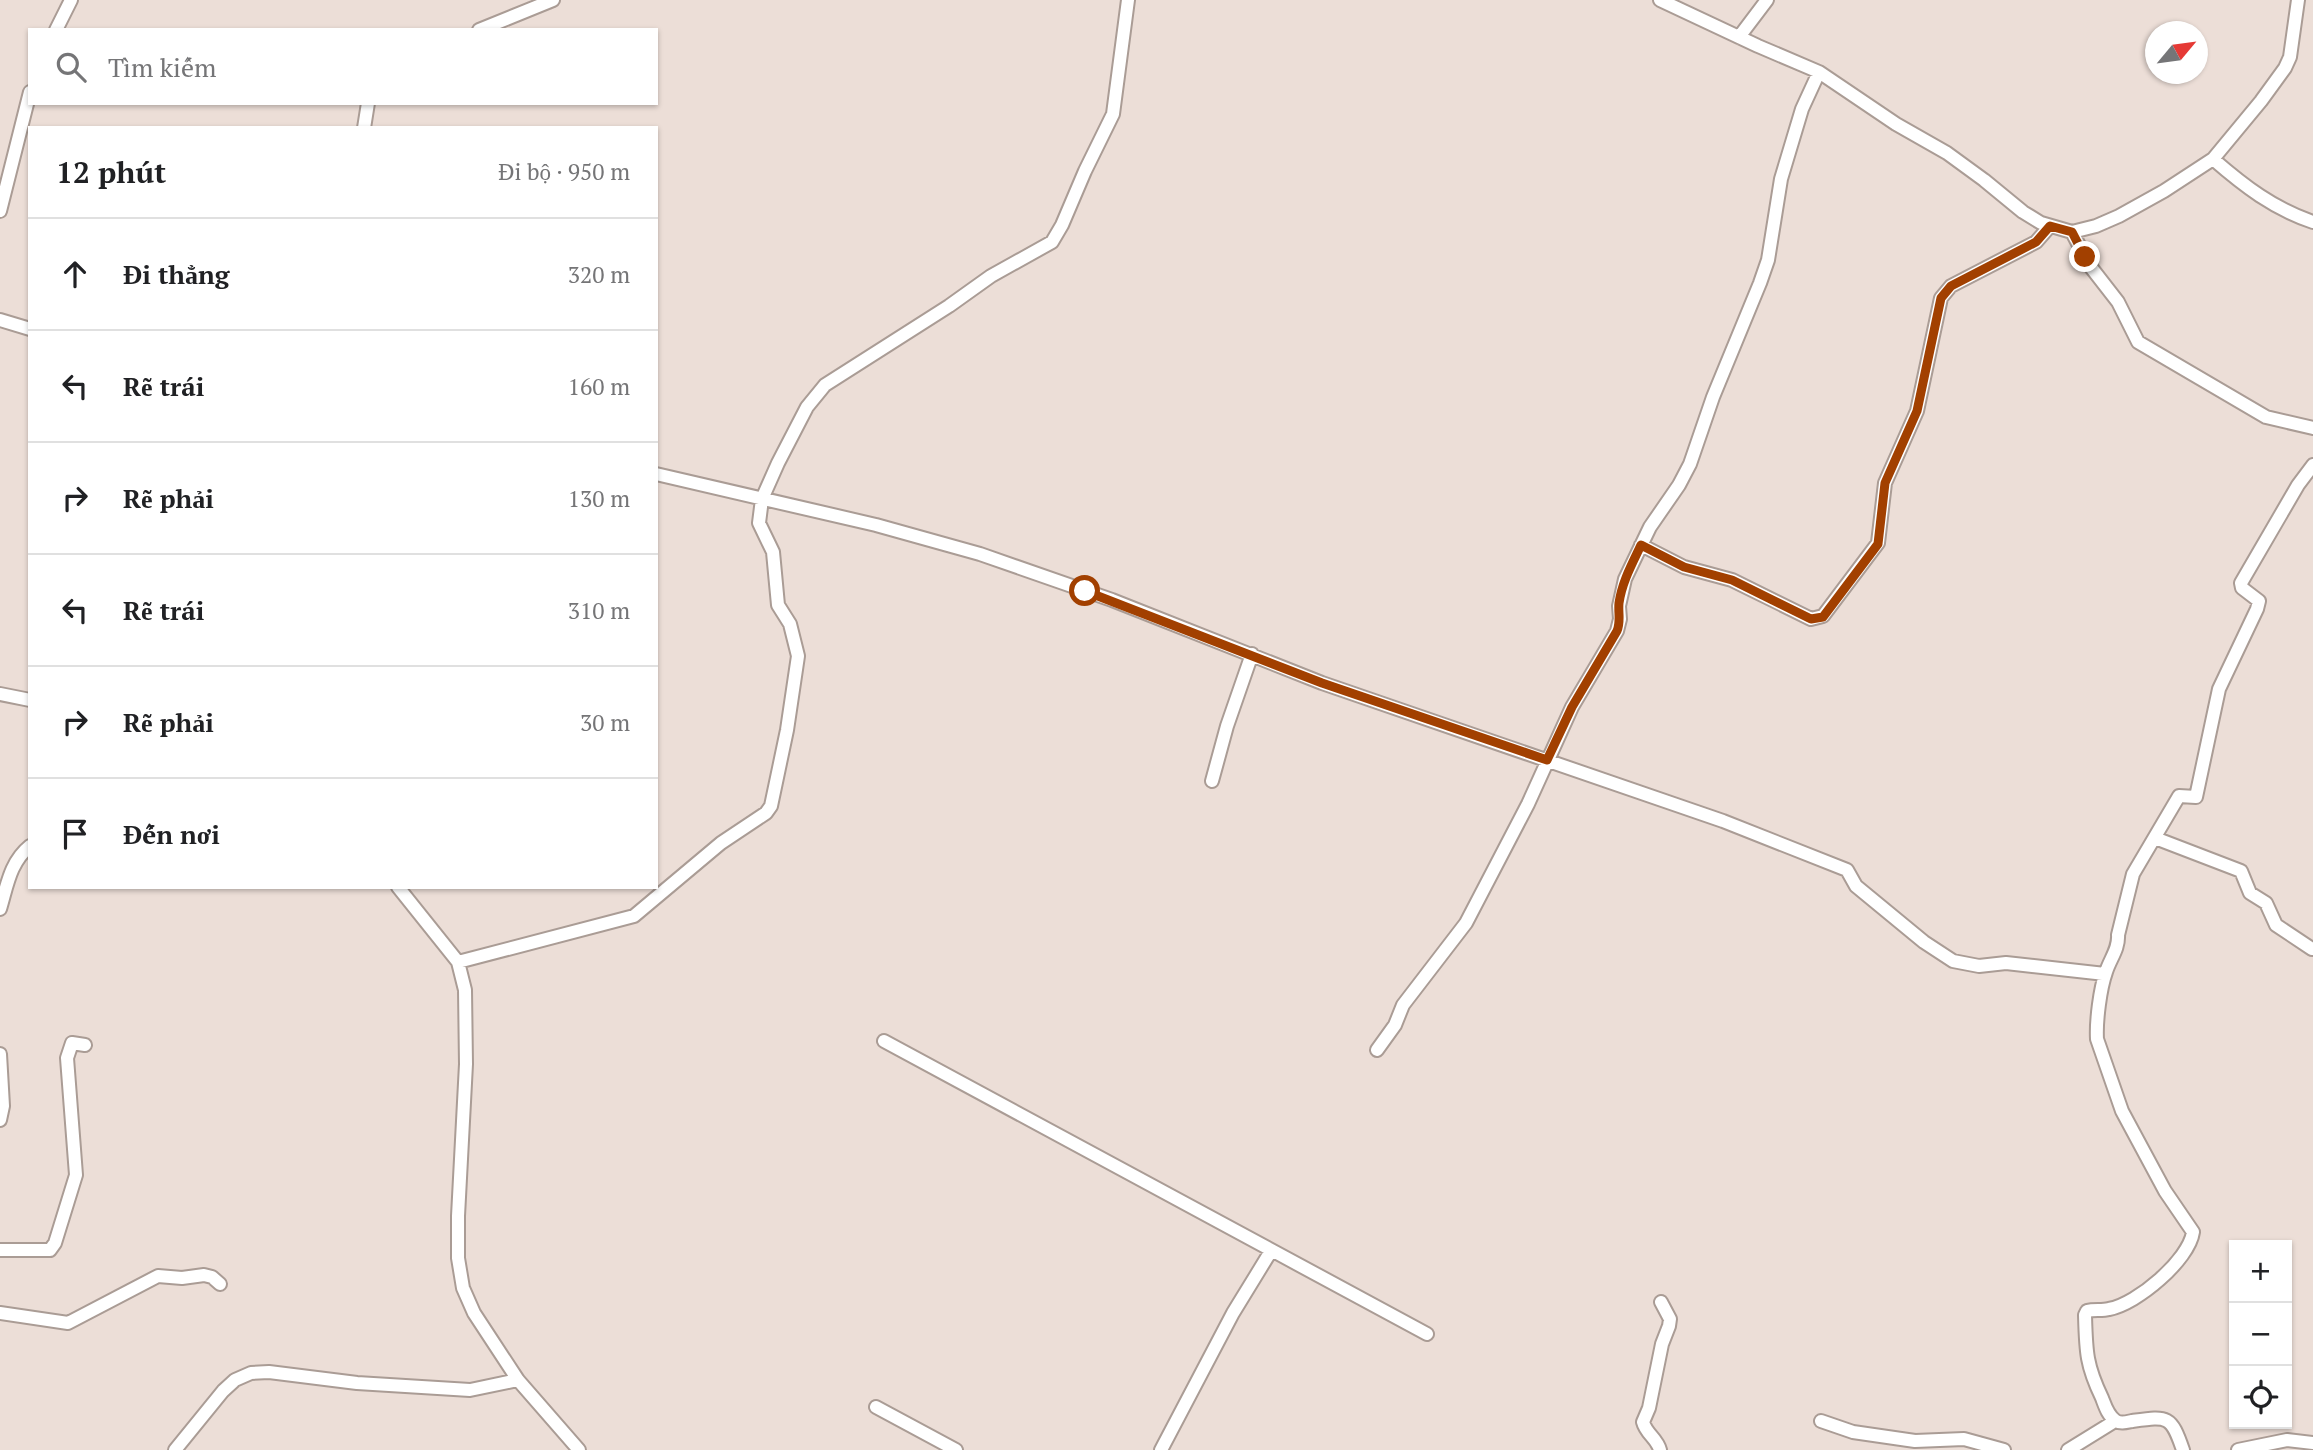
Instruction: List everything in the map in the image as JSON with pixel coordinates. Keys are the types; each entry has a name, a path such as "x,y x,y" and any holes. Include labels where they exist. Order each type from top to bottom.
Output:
{"street":[{"path":"57,28 71,0"},
{"path":"484,28 553,0"},
{"path":"458,962 634,915 721,843 766,813 771,806 787,730 798,656 790,624 776,599 773,552 760,523 762,499 807,407 825,385 991,276 1052,242 1056,237 1113,114 1128,0"},
{"path":"1660,0 1819,72 1896,124 1947,153 2023,212 2050,226 2072,232 2119,216 2213,159 2285,68 2290,57 2298,0"},
{"path":"1739,37 1766,0"},
{"path":"1377,1050 1395,1025 1403,1005 1466,923 1528,804 1572,707 1617,631 1625,579 1641,545 1685,476 1713,397 1752,306 1768,260 1781,179 1797,123 1819,72"},
{"path":"0,211 28,100"},
{"path":"364,126 368,105"},
{"path":"2213,159 2255,194 2288,214 2313,222"},
{"path":"1641,545 1684,567 1732,580 1811,619 1823,617 1878,544 1885,483 1917,411 1941,298 1951,286 2036,242 2050,226"},
{"path":"2072,232 2090,266 2118,302 2138,342 2266,417 2313,428"},
{"path":"0,320 28,328"},
{"path":"2183,1450 2173,1425 2168,1421 2152,1418 2121,1422 2115,1420 2108,1413 2088,1367 2085,1315 2090,1309 2114,1307 2154,1286 2185,1250 2193,1232 2165,1191 2122,1111 2100,1048 2097,1030 2105,974 2119,943 2118,934 2133,874 2179,796 2196,797 2219,689 2257,610 2259,601 2242,588 2241,583 2298,485 2313,465"},
{"path":"658,474 876,525 980,554 1112,600 1322,683 1723,821 1842,867 1856,886 1924,942 1953,961 1979,967 2006,963 2105,974"},
{"path":"1213,781 1227,726 1252,654"},
{"path":"0,694 28,700"},
{"path":"2155,838 2241,871 2249,893 2266,903 2276,925 2312,949"},
{"path":"0,909 12,868 28,848"},
{"path":"400,889 458,962 465,990 467,1016 458,1216 460,1275 474,1313 518,1380 579,1450"},
{"path":"884,1041 1427,1334"},
{"path":"0,1250 50,1250 55,1243 76,1175 67,1058 72,1043 85,1045"},
{"path":"0,1054 3,1106 0,1120"},
{"path":"1161,1450 1233,1313 1271,1251"},
{"path":"0,1313 68,1324 158,1276 183,1278 204,1275 212,1277 220,1284"},
{"path":"1660,1450 1658,1442 1646,1431 1643,1422 1649,1408 1662,1344 1669,1326 1670,1319 1661,1301"},
{"path":"175,1450 223,1391 235,1380 251,1373 269,1372 357,1383 470,1390 518,1380"},
{"path":"876,1407 956,1450"},
{"path":"2068,1450 2115,1420"},
{"path":"1821,1421 1867,1434 1915,1441 1965,1439 2004,1450"},
{"path":"2238,1450 2287,1440 2313,1443"}],"route":[{"path":"1085,591 1322,683 1547,760 1572,707 1617,631 1625,579 1641,545 1684,567 1732,580 1811,619 1823,617 1878,544 1885,483 1917,411 1941,298 1951,286 2036,242 2050,226 2072,232 2085,257"}]}
